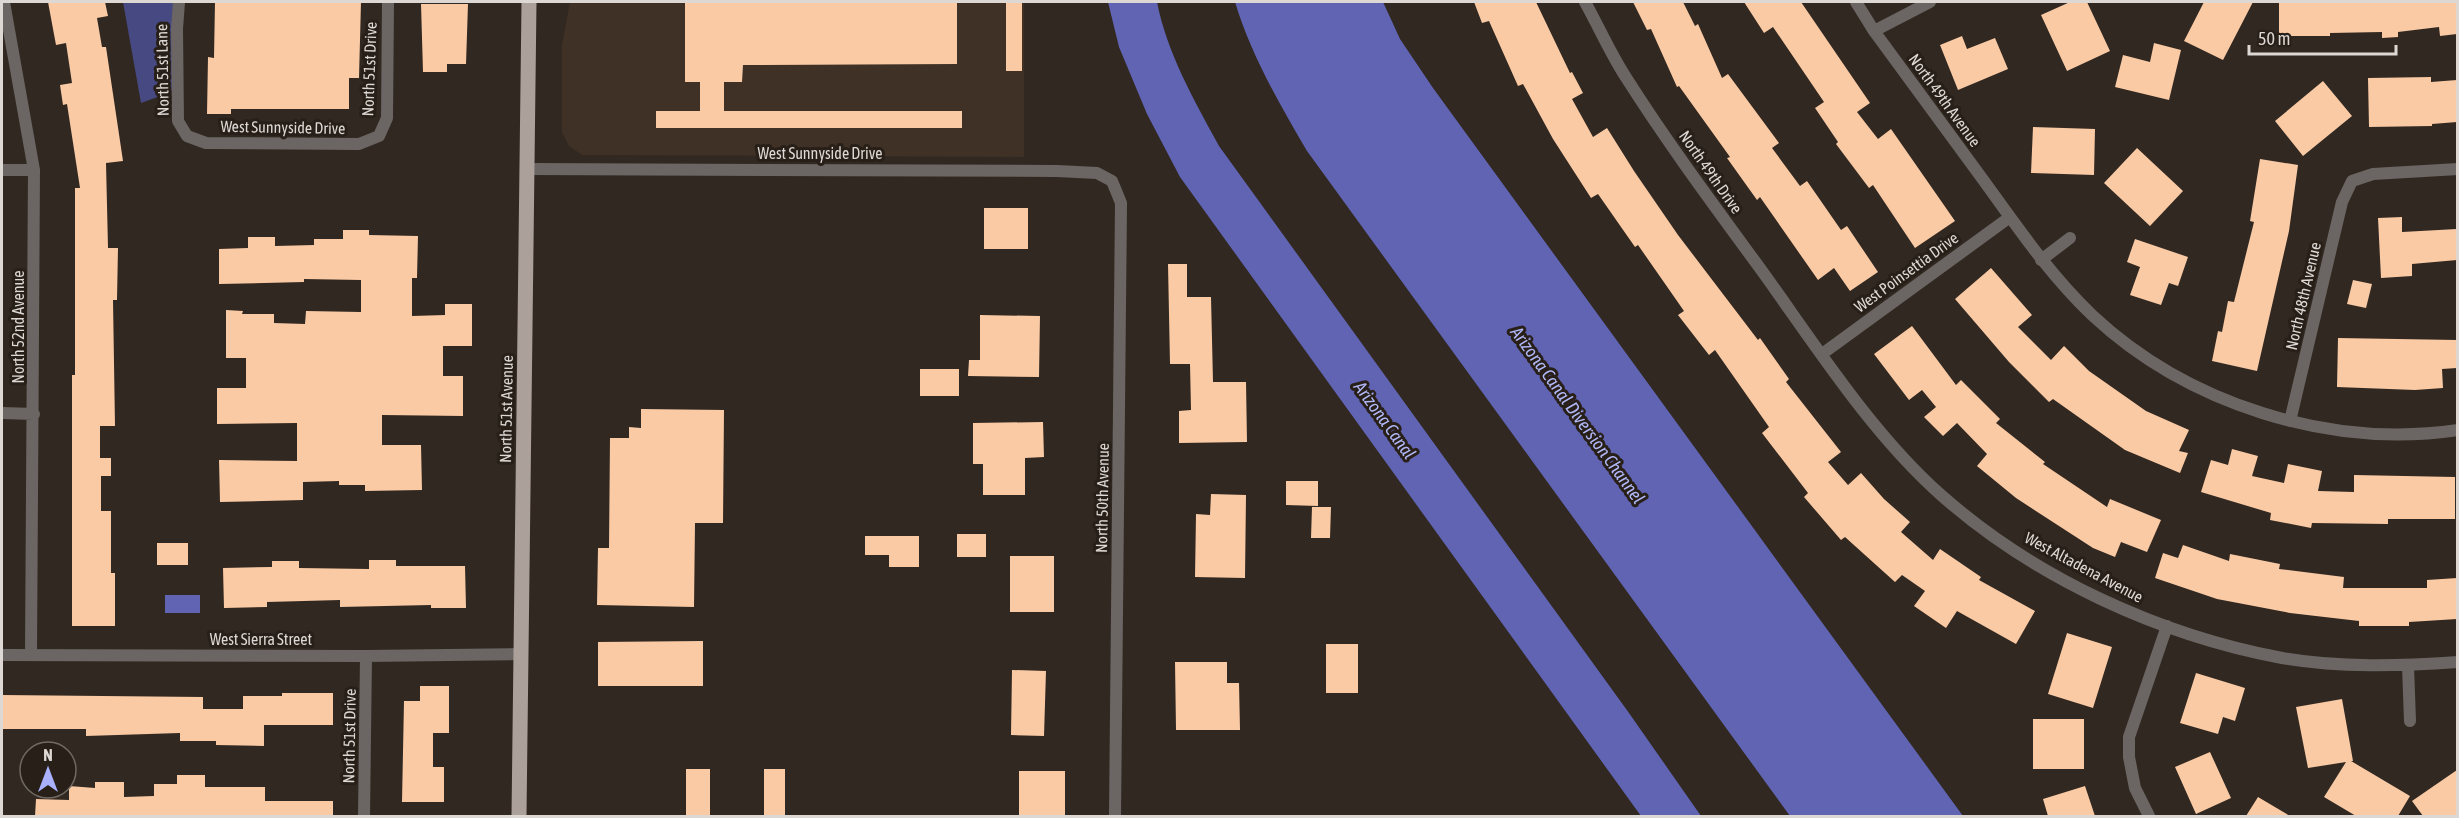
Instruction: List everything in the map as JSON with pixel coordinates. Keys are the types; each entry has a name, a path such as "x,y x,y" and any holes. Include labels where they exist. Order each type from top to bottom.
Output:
{"main road":[{"name":"North 51st Avenue","path":"519,816 529,2"}],"street":[{"name":"North 52nd Avenue","path":"4,2 34,170 31,655"},
{"name":"North 51st Lane","path":"179,2 178,121 187,136"},
{"name":"North 51st Drive","path":"379,136 387,118 388,2"},
{"name":"North 49th Drive","path":"1585,2 1625,77 1688,169 1822,354"},
{"name":"North 49th Avenue","path":"1856,2 1874,31 2041,260 2101,322 2182,380 2258,412 2319,427 2356,432 2428,433 2457,430"},
{"path":"1874,31 1930,2"},
{"name":"West Sunnyside Drive","path":"187,136 206,143 359,144 379,136"},
{"name":"West Sunnyside Drive","path":"526,169 1046,170 1097,173 1112,181"},
{"name":"North 48th Avenue","path":"2290,421 2342,202 2352,181 2373,174 2457,169"},
{"path":"2,170 34,170"},
{"name":"North 50th Avenue","path":"1112,181 1121,203 1115,816"},
{"name":"West Poinsettia Drive","path":"1822,354 2010,217"},
{"path":"2041,260 2070,238"},
{"name":"West Altadena Avenue","path":"1822,354 1845,387 1902,455 1941,494 1988,532 2062,578 2121,608 2167,626 2283,658 2345,664 2408,666 2457,662"},
{"path":"2,413 34,414"},
{"path":"2149,816 2134,788 2129,757 2129,737 2167,626"},
{"name":"West Sierra Street","path":"2,655 521,654"},
{"name":"North 51st Drive","path":"364,816 366,656"},
{"path":"2408,666 2410,721"}],"shaded area":[{"path":"123,2 179,2 177,90 141,103"},
{"path":"570,2 1024,2 1024,157 582,155 569,146 562,132 562,45"}],"water":[{"name":"Arizona Canal","path":"1108,2 1157,2 1174,58 1219,146 1701,816 1641,816 1180,177 1147,114 1119,47"},
{"name":"Arizona Canal Diversion Channel","path":"1235,2 1383,2 1400,39 1433,88 1963,816 1790,816 1307,151 1257,60"},
{"path":"165,595 200,595 200,613 165,613"}],"building":[{"path":"48,2 105,2 108,16 97,18 102,47 106,47 123,161 106,163 108,248 118,248 117,300 113,300 115,426 100,426 100,458 111,458 111,476 101,476 101,511 111,511 111,573 115,573 115,626 72,626 75,188 80,188 67,104 63,105 60,85 72,83 66,43 56,45"},
{"path":"215,2 361,2 359,78 349,78 349,109 231,109 231,114 207,114 208,57 214,58"},
{"path":"685,2 957,2 957,64 743,65 742,82 724,82 724,111 962,111 962,128 656,128 656,111 700,111 700,82 685,82"},
{"path":"1006,2 1022,2 1022,71 1006,71"},
{"path":"1474,2 1536,2 1570,73 1572,72 1583,93 1572,99 1593,137 1607,128 1678,235 1758,340 1760,338 1789,379 1786,382 1841,452 1828,462 1848,485 1861,473 1884,499 1910,522 1901,532 1933,560 1940,549 1981,577 1979,580 2035,611 2016,644 1957,611 1946,628 1914,606 1925,591 1902,575 1895,582 1845,537 1841,540 1804,497 1808,493 1762,433 1769,427 1715,350 1709,355 1678,315 1684,311 1638,245 1635,247 1598,194 1591,198 1553,139 1523,84 1518,86 1489,21 1482,23"},
{"path":"1633,2 1683,2 1695,26 1698,24 1722,78 1728,74 1779,143 1772,148 1800,186 1807,181 1841,230 1847,226 1878,272 1850,291 1834,268 1818,280 1760,197 1757,200 1727,158 1730,157 1679,86 1677,87 1651,29 1647,30"},
{"path":"1744,2 1801,2 1870,103 1857,112 1878,139 1891,129 1955,221 1915,248 1873,185 1869,188 1836,144 1838,142 1815,108 1824,102 1773,27 1764,33"},
{"path":"2070,2 2087,2 2110,51 2067,71 2041,15"},
{"path":"2204,2 2253,2 2223,60 2184,41"},
{"path":"2279,2 2457,2 2457,34 2440,36 2439,27 2398,32 2398,37 2382,38 2382,32 2330,33 2330,36 2279,36"},
{"path":"421,4 468,4 466,64 447,64 447,72 423,72"},
{"path":"1962,36 1967,49 1995,38 2008,69 1958,90 1940,45"},
{"path":"2154,43 2181,50 2169,100 2115,87 2123,55 2150,62"},
{"path":"2431,77 2431,82 2457,80 2457,122 2432,124 2432,126 2369,127 2368,78"},
{"path":"2323,81 2352,116 2303,156 2275,121"},
{"path":"2033,127 2095,129 2094,175 2031,173"},
{"path":"2137,148 2183,191 2150,226 2104,183"},
{"path":"2260,159 2298,165 2289,231 2257,371 2212,361 2218,331 2222,332 2228,301 2234,302 2254,222 2250,221"},
{"path":"984,208 1028,208 1028,249 984,249"},
{"path":"2402,217 2402,232 2457,229 2457,260 2412,264 2412,276 2381,278 2378,218"},
{"path":"343,230 369,230 369,235 418,236 417,278 412,278 412,316 445,315 445,304 472,304 472,346 443,346 443,376 463,376 463,416 382,415 382,445 421,445 422,490 365,491 365,485 339,485 339,481 303,482 303,500 220,502 219,460 297,461 297,423 217,424 217,388 246,388 246,358 226,358 226,310 243,311 242,314 274,314 274,323 305,324 306,311 361,312 361,280 304,279 304,282 219,284 219,249 248,248 248,237 275,237 275,246 314,245 314,239 343,239"},
{"path":"2135,239 2188,257 2178,286 2169,283 2161,305 2130,295 2140,267 2127,262"},
{"path":"1168,264 1187,264 1187,297 1211,297 1213,382 1246,382 1247,442 1179,443 1179,411 1191,410 1190,364 1170,364"},
{"path":"1991,268 2032,315 2018,327 2051,360 2064,346 2089,371 2146,411 2189,430 2179,451 2188,453 2180,473 2125,450 2053,399 2049,402 2009,362 1955,299"},
{"path":"2353,280 2372,284 2366,308 2347,304"},
{"path":"980,315 1040,316 1039,377 968,376 969,360 980,360"},
{"path":"1912,326 1956,385 1961,380 2000,419 1996,423 2045,462 2043,464 2107,507 2110,499 2161,520 2147,552 2121,542 2115,557 2093,548 2016,498 1977,466 1987,454 1957,423 1943,436 1924,417 1936,407 1922,390 1909,400 1874,354"},
{"path":"2338,338 2457,340 2457,368 2442,369 2443,388 2415,390 2337,387"},
{"path":"920,369 959,369 959,396 920,396"},
{"path":"641,409 724,410 723,523 695,523 694,607 597,605 598,548 609,548 610,438 629,438 629,427 641,428"},
{"path":"1043,422 1044,457 1025,458 1025,495 983,495 983,464 973,464 973,423"},
{"path":"2232,449 2258,456 2252,476 2284,483 2288,464 2322,471 2318,491 2354,492 2354,475 2455,477 2455,519 2388,519 2388,524 2312,523 2311,528 2270,520 2271,513 2201,492 2211,460 2228,465"},
{"path":"1286,481 1318,481 1318,506 1286,505"},
{"path":"1211,494 1246,495 1245,578 1195,577 1196,514 1210,515"},
{"path":"1312,507 1331,507 1330,538 1311,538"},
{"path":"957,534 986,534 986,557 957,557"},
{"path":"865,536 919,536 919,567 889,567 889,555 865,555"},
{"path":"157,543 188,543 188,565 157,565"},
{"path":"2183,545 2229,561 2230,554 2280,564 2279,569 2344,577 2343,588 2427,588 2427,580 2457,578 2457,619 2409,622 2409,626 2359,626 2359,621 2290,613 2217,599 2155,578 2163,553 2178,558"},
{"path":"1010,556 1054,556 1054,612 1010,612"},
{"path":"369,560 396,560 396,566 465,566 466,608 431,608 431,605 340,607 340,600 267,602 267,607 224,608 223,568 272,567 272,561 299,561 299,568 369,569"},
{"path":"2067,633 2112,647 2093,708 2048,694"},
{"path":"703,641 703,686 598,686 598,642"},
{"path":"1326,644 1358,644 1358,693 1326,693"},
{"path":"1175,662 1227,662 1227,683 1239,683 1240,730 1176,730"},
{"path":"1012,670 1046,671 1044,736 1011,735"},
{"path":"2196,673 2245,688 2235,721 2223,717 2218,734 2180,723"},
{"path":"420,686 449,686 449,733 433,733 433,767 444,767 444,802 402,802 404,701 420,701"},
{"path":"282,693 333,693 333,725 264,725 264,746 216,745 216,741 180,741 180,733 86,736 86,729 2,729 2,695 203,697 203,709 243,709 243,696 282,696"},
{"path":"2342,699 2353,761 2351,761 2410,796 2398,816 2356,816 2324,797 2346,762 2308,768 2296,707"},
{"path":"2033,719 2084,719 2084,769 2033,769"},
{"path":"2210,752 2231,798 2196,814 2175,767"},
{"path":"686,769 710,769 710,816 686,816"},
{"path":"764,769 785,769 785,816 764,816"},
{"path":"2457,770 2457,816 2423,816 2412,801"},
{"path":"1019,771 1065,771 1065,816 1019,816"},
{"path":"177,775 205,775 205,787 265,787 265,801 333,801 333,816 35,816 36,800 78,800 78,787 95,788 95,782 124,782 124,797 154,796 154,784 177,784"},
{"path":"2085,786 2095,816 2048,816 2043,799"},
{"path":"2258,797 2290,816 2246,816"}]}
